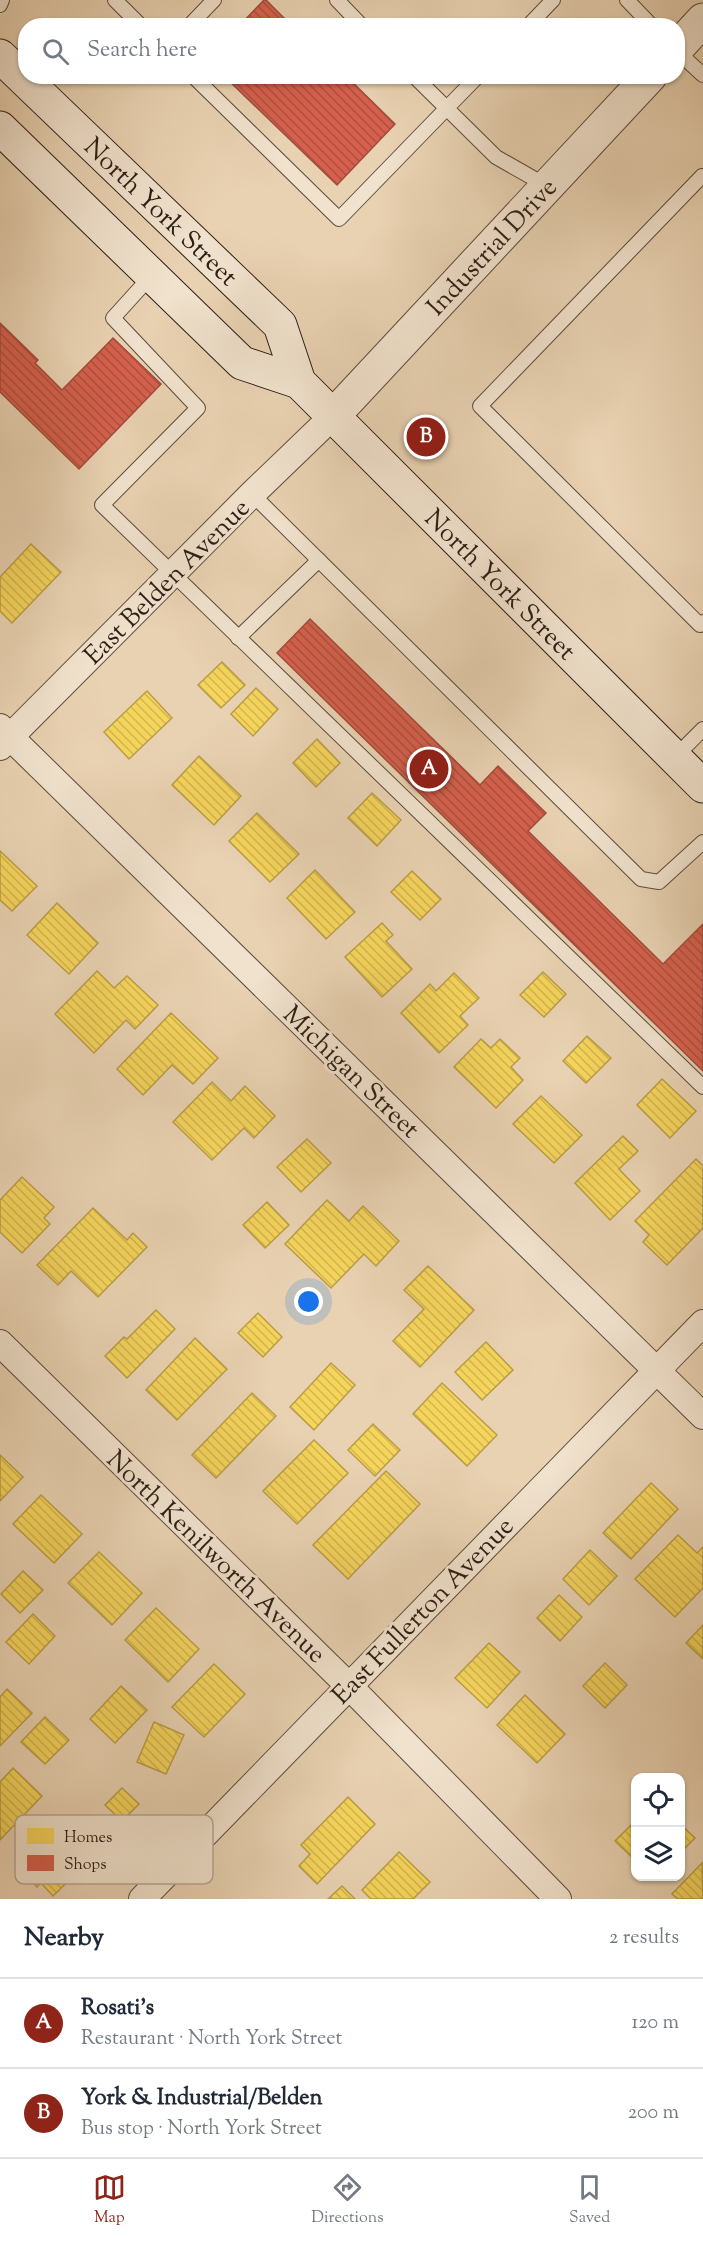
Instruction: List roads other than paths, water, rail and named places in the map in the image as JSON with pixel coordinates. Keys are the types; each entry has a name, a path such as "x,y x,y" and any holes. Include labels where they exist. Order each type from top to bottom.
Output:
{"main road":[{"path":"685,39 703,20"},
{"name":"North York Street","path":"0,56 18,73"},
{"name":"North York Street","path":"29,84 280,325 299,382 703,786"},
{"name":"Industrial Drive","path":"333,416 643,84"},
{"name":"North York Street","path":"0,128 242,363 299,382"}],"street":[{"name":"East Belden Avenue","path":"3,737 333,416"},
{"name":"Michigan Street","path":"3,737 703,1416"},
{"name":"East Fullerton Avenue","path":"213,1825 703,1323"},
{"name":"North Kenilworth Avenue","path":"0,1343 348,1685 558,1899"},
{"name":"East Fullerton Avenue","path":"142,1899 156,1884"}],"lane":[{"path":"0,5 2,0"},
{"path":"115,0 133,18"},
{"path":"197,18 214,0"},
{"path":"337,0 354,18"},
{"path":"536,18 553,0"},
{"path":"627,0 644,18"},
{"path":"685,58 703,75"},
{"path":"201,84 339,219 470,84"},
{"path":"422,84 495,157 547,186"},
{"path":"703,178 702,176 480,406 700,625 703,622"},
{"path":"152,275 113,318 198,408 102,506 703,1087"},
{"path":"252,494 641,879 659,882 703,842"},
{"path":"238,638 319,560"},
{"path":"674,758 703,729"}],"place":[{"name":"York & Industrial/Belden","path":"426,437"},
{"name":"Rosati's","path":"429,769"}]}
